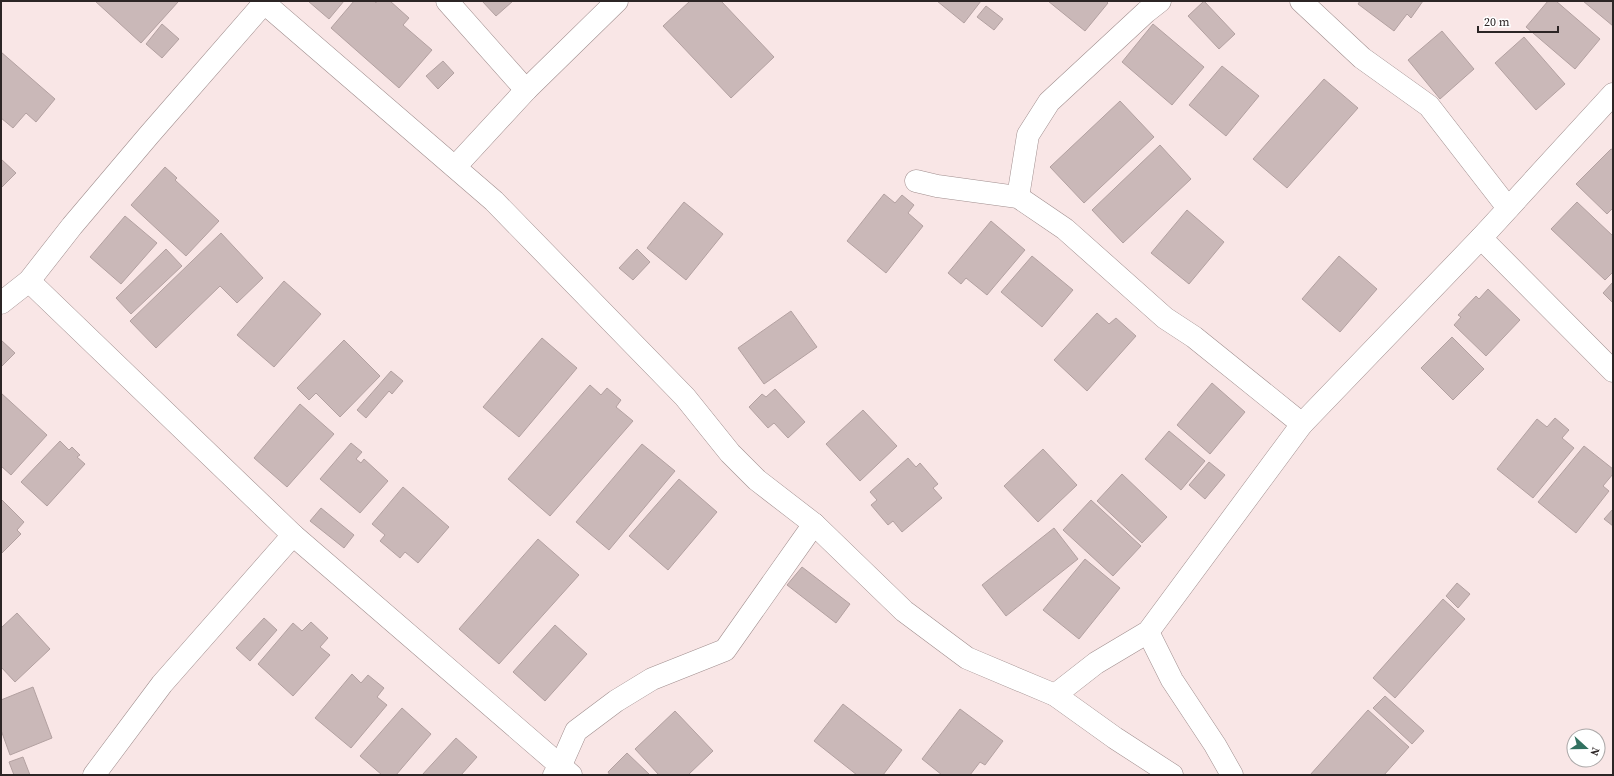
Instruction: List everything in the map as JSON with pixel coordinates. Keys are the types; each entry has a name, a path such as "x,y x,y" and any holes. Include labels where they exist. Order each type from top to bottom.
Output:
{"street":[{"path":"446,1 526,90"},
{"path":"455,167 526,90 617,1"},
{"path":"1018,196 1028,135 1049,102 1146,12 1160,1"},
{"path":"1301,1 1362,58 1429,106 1508,208"},
{"path":"1,303 29,281 72,226 149,134 263,2 494,201 685,397 730,453 757,480 814,524 904,611 967,658 1055,695 1115,738 1172,775"},
{"path":"1055,695 1096,663 1148,632 1302,424 1481,238 1613,94"},
{"path":"916,181 936,186 1018,196 1065,229 1164,318 1194,337 1302,424"},
{"path":"1481,238 1613,371"},
{"path":"29,281 293,535 562,772 576,731 616,701 652,679 725,650 814,524"},
{"path":"94,775 162,684 293,535"},
{"path":"1148,632 1172,680 1215,745 1232,775"}],"building":[{"path":"95,1 177,1 178,2 141,43"},
{"path":"308,1 344,1 329,19"},
{"path":"354,1 374,1 376,3 377,1 390,1 409,18 403,25 432,50 399,88 331,28"},
{"path":"482,1 513,1 496,16"},
{"path":"690,1 721,1 774,57 731,98 663,26"},
{"path":"937,1 981,1 964,23"},
{"path":"1048,1 1106,1 1108,3 1085,31"},
{"path":"1204,1 1235,34 1219,49 1188,16"},
{"path":"1360,1 1423,1 1411,18 1407,14 1394,31 1358,4"},
{"path":"1548,1 1556,1 1600,39 1575,69 1526,27"},
{"path":"1583,1 1613,1 1613,26"},
{"path":"986,6 1003,19 994,30 977,17"},
{"path":"162,24 179,39 162,58 146,44"},
{"path":"1153,24 1204,67 1172,105 1122,62"},
{"path":"1442,31 1474,69 1440,99 1408,60"},
{"path":"1524,37 1565,84 1536,110 1495,63"},
{"path":"1,52 55,99 36,122 26,113 13,128 1,118"},
{"path":"443,61 454,73 438,89 426,76"},
{"path":"1222,66 1259,96 1226,136 1189,105"},
{"path":"1324,79 1358,108 1287,188 1253,159"},
{"path":"1120,101 1154,137 1084,203 1050,167"},
{"path":"1160,145 1191,179 1123,243 1092,210"},
{"path":"1611,149 1613,150 1613,208 1607,214 1576,184"},
{"path":"1,159 16,173 1,188"},
{"path":"165,167 177,178 175,180 219,221 186,256 131,205"},
{"path":"884,194 895,203 902,195 914,205 908,213 923,226 886,273 847,241"},
{"path":"684,202 723,234 686,280 647,248"},
{"path":"1577,202 1613,236 1613,272 1605,280 1551,229"},
{"path":"1187,210 1224,242 1189,284 1151,253"},
{"path":"125,216 157,243 121,284 90,257"},
{"path":"991,221 1025,250 987,295 966,278 961,284 948,273"},
{"path":"221,233 263,278 237,303 220,286 156,348 130,321"},
{"path":"166,249 182,266 131,314 116,298"},
{"path":"637,249 650,262 633,280 619,268"},
{"path":"1032,256 1073,290 1042,327 1001,292"},
{"path":"1339,256 1377,289 1340,332 1302,299"},
{"path":"284,281 321,314 274,367 237,335"},
{"path":"1613,282 1613,303 1603,293"},
{"path":"1488,289 1520,320 1486,356 1454,325 1461,317 1458,315 1476,296 1479,299"},
{"path":"791,311 817,347 764,384 738,348"},
{"path":"1097,313 1109,324 1116,318 1136,336 1087,391 1054,360"},
{"path":"1452,337 1484,369 1453,400 1421,368"},
{"path":"542,338 577,368 519,437 483,407"},
{"path":"1,340 15,353 1,367"},
{"path":"344,340 380,376 340,417 316,393 309,400 297,388"},
{"path":"391,371 403,381 392,394 389,391 366,418 357,410"},
{"path":"1212,383 1245,412 1210,454 1177,425"},
{"path":"590,385 601,395 607,388 621,400 616,407 633,421 550,516 508,479"},
{"path":"775,389 805,422 788,438 774,423 768,428 749,407 762,394 766,397"},
{"path":"1,393 47,435 11,475 1,466"},
{"path":"300,404 334,434 287,487 254,458"},
{"path":"863,410 897,446 860,481 826,444"},
{"path":"1555,418 1569,430 1562,438 1574,448 1533,498 1497,469 1537,419 1547,427"},
{"path":"1169,431 1205,461 1181,490 1145,459"},
{"path":"60,441 69,450 72,447 80,455 77,457 85,464 47,506 21,482"},
{"path":"351,443 362,452 356,459 361,463 364,459 388,481 360,513 320,479"},
{"path":"642,444 675,471 609,550 576,522"},
{"path":"1584,446 1613,469 1613,474 1603,486 1609,491 1576,533 1538,502"},
{"path":"1043,449 1077,485 1038,522 1004,486"},
{"path":"908,458 916,467 920,463 938,484 933,488 942,498 902,532 893,521 888,525 871,505 877,500 870,492"},
{"path":"1209,462 1225,475 1205,499 1189,485"},
{"path":"1122,474 1167,517 1142,543 1097,501"},
{"path":"679,479 717,512 668,570 629,536"},
{"path":"403,487 449,527 418,563 405,552 400,558 380,541 385,535 372,524"},
{"path":"1,499 24,522 17,530 21,534 1,554"},
{"path":"1091,500 1141,546 1113,576 1063,530"},
{"path":"321,508 354,535 344,548 310,521"},
{"path":"1613,509 1613,526 1604,519"},
{"path":"1054,528 1078,559 1006,616 982,585"},
{"path":"538,539 579,575 499,664 459,629"},
{"path":"1085,559 1120,588 1079,639 1043,610"},
{"path":"802,567 850,604 836,623 787,585"},
{"path":"1457,583 1470,594 1458,608 1446,596"},
{"path":"1443,599 1465,619 1395,698 1373,678"},
{"path":"17,613 50,649 15,682 1,667 1,628"},
{"path":"264,618 277,630 250,661 236,648"},
{"path":"311,622 328,638 320,647 330,655 293,696 258,664 293,623 302,631"},
{"path":"555,625 587,654 545,701 513,672"},
{"path":"352,674 361,683 368,675 384,688 377,697 387,705 351,748 315,718"},
{"path":"33,687 52,738 10,755 1,730 1,700"},
{"path":"1385,696 1424,731 1412,744 1373,708"},
{"path":"843,704 902,750 883,775 857,775 814,741"},
{"path":"402,708 431,734 396,775 382,775 360,756"},
{"path":"960,709 1003,741 985,765 980,762 970,775 942,775 922,759"},
{"path":"1368,710 1409,747 1384,775 1310,775"},
{"path":"675,711 713,751 688,775 659,775 635,749"},
{"path":"456,738 477,757 461,775 422,775"},
{"path":"627,753 649,774 610,775 608,772"},
{"path":"23,757 30,775 14,775 9,762"}]}
